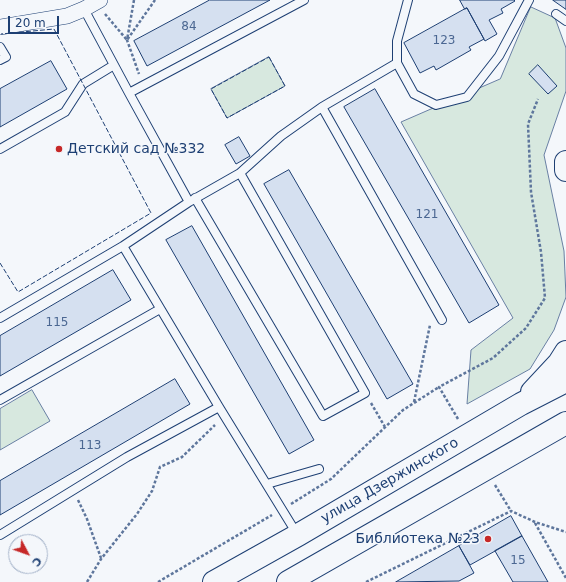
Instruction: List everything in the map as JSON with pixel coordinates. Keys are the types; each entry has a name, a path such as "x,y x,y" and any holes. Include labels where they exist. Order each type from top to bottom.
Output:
{"main road":[{"path":"566,162 566,170"},
{"path":"521,404 559,363 566,352"},
{"name":"улица Дзержинского","path":"214,582 298,535 521,404 566,381"},
{"path":"288,582 566,423"}],"street":[{"path":"0,26 67,16 93,4"}],"lane":[{"path":"129,93 304,0"},
{"path":"408,0 396,41 397,63 414,94 436,105 467,97 499,56 529,0"},
{"path":"93,4 114,65 129,93 323,416 365,393 240,173"},
{"path":"556,14 566,21"},
{"path":"0,47 6,56 0,60"},
{"path":"0,318 123,246 192,200 240,173 280,136 322,107 397,63"},
{"path":"0,149 65,112 83,84 114,65"},
{"path":"322,107 442,320"},
{"path":"123,246 219,407 298,535"},
{"path":"0,400 160,309"},
{"path":"0,535 127,457 219,407"},
{"path":"267,484 319,469"}],"path":[{"path":"127,40 134,0"},
{"path":"127,40 155,0"},
{"path":"93,4 127,40 143,85"},
{"path":"158,582 283,509 331,479 402,410 439,387 492,358 526,328 545,298 541,252 531,192 528,124 538,99"},
{"path":"414,403 434,305"},
{"path":"439,387 456,416"},
{"path":"365,393 385,427"},
{"path":"87,582 152,491 160,467 182,457 225,416"},
{"path":"497,488 512,511 535,522 566,532"},
{"path":"74,490 102,559"},
{"path":"366,582 512,511"},
{"path":"535,522 566,578"}],"shaded area":[{"path":"531,7 555,18 566,48 566,91 544,155 564,251 566,297 554,330 530,369 467,404 471,350 513,318 401,122 500,79"},
{"path":"269,57 285,86 227,118 211,89"},
{"path":"32,390 50,421 0,450 0,409"}],"building":[{"path":"210,0 270,0 147,66 134,41"},
{"path":"460,0 515,1 501,9 503,13 489,20 497,34 485,41 467,8 465,9"},
{"path":"553,0 566,0 566,9"},
{"path":"467,8 484,39 469,47 471,50 436,70 434,66 420,73 404,43"},
{"path":"51,61 67,89 0,127 0,89"},
{"path":"538,65 557,86 548,94 529,74"},
{"path":"375,89 499,305 469,323 344,107"},
{"path":"239,137 250,156 236,164 225,145"},
{"path":"289,170 413,384 387,399 264,184"},
{"path":"192,226 314,440 289,454 166,240"},
{"path":"113,270 131,300 0,376 0,336"},
{"path":"175,379 190,404 0,515 0,481"},
{"path":"511,516 522,536 470,565 459,546"},
{"path":"522,536 548,582 513,582 495,551"},
{"path":"459,546 474,573 459,581 396,582"}],"fence":[{"path":"0,263 18,292 151,213 54,29 1,34"},
{"path":"269,57 285,86 227,118 211,89 269,57"}],"place":[{"name":"Детский cад №332","path":"59,149"},
{"name":"Библиотека №23","path":"488,539"}]}
